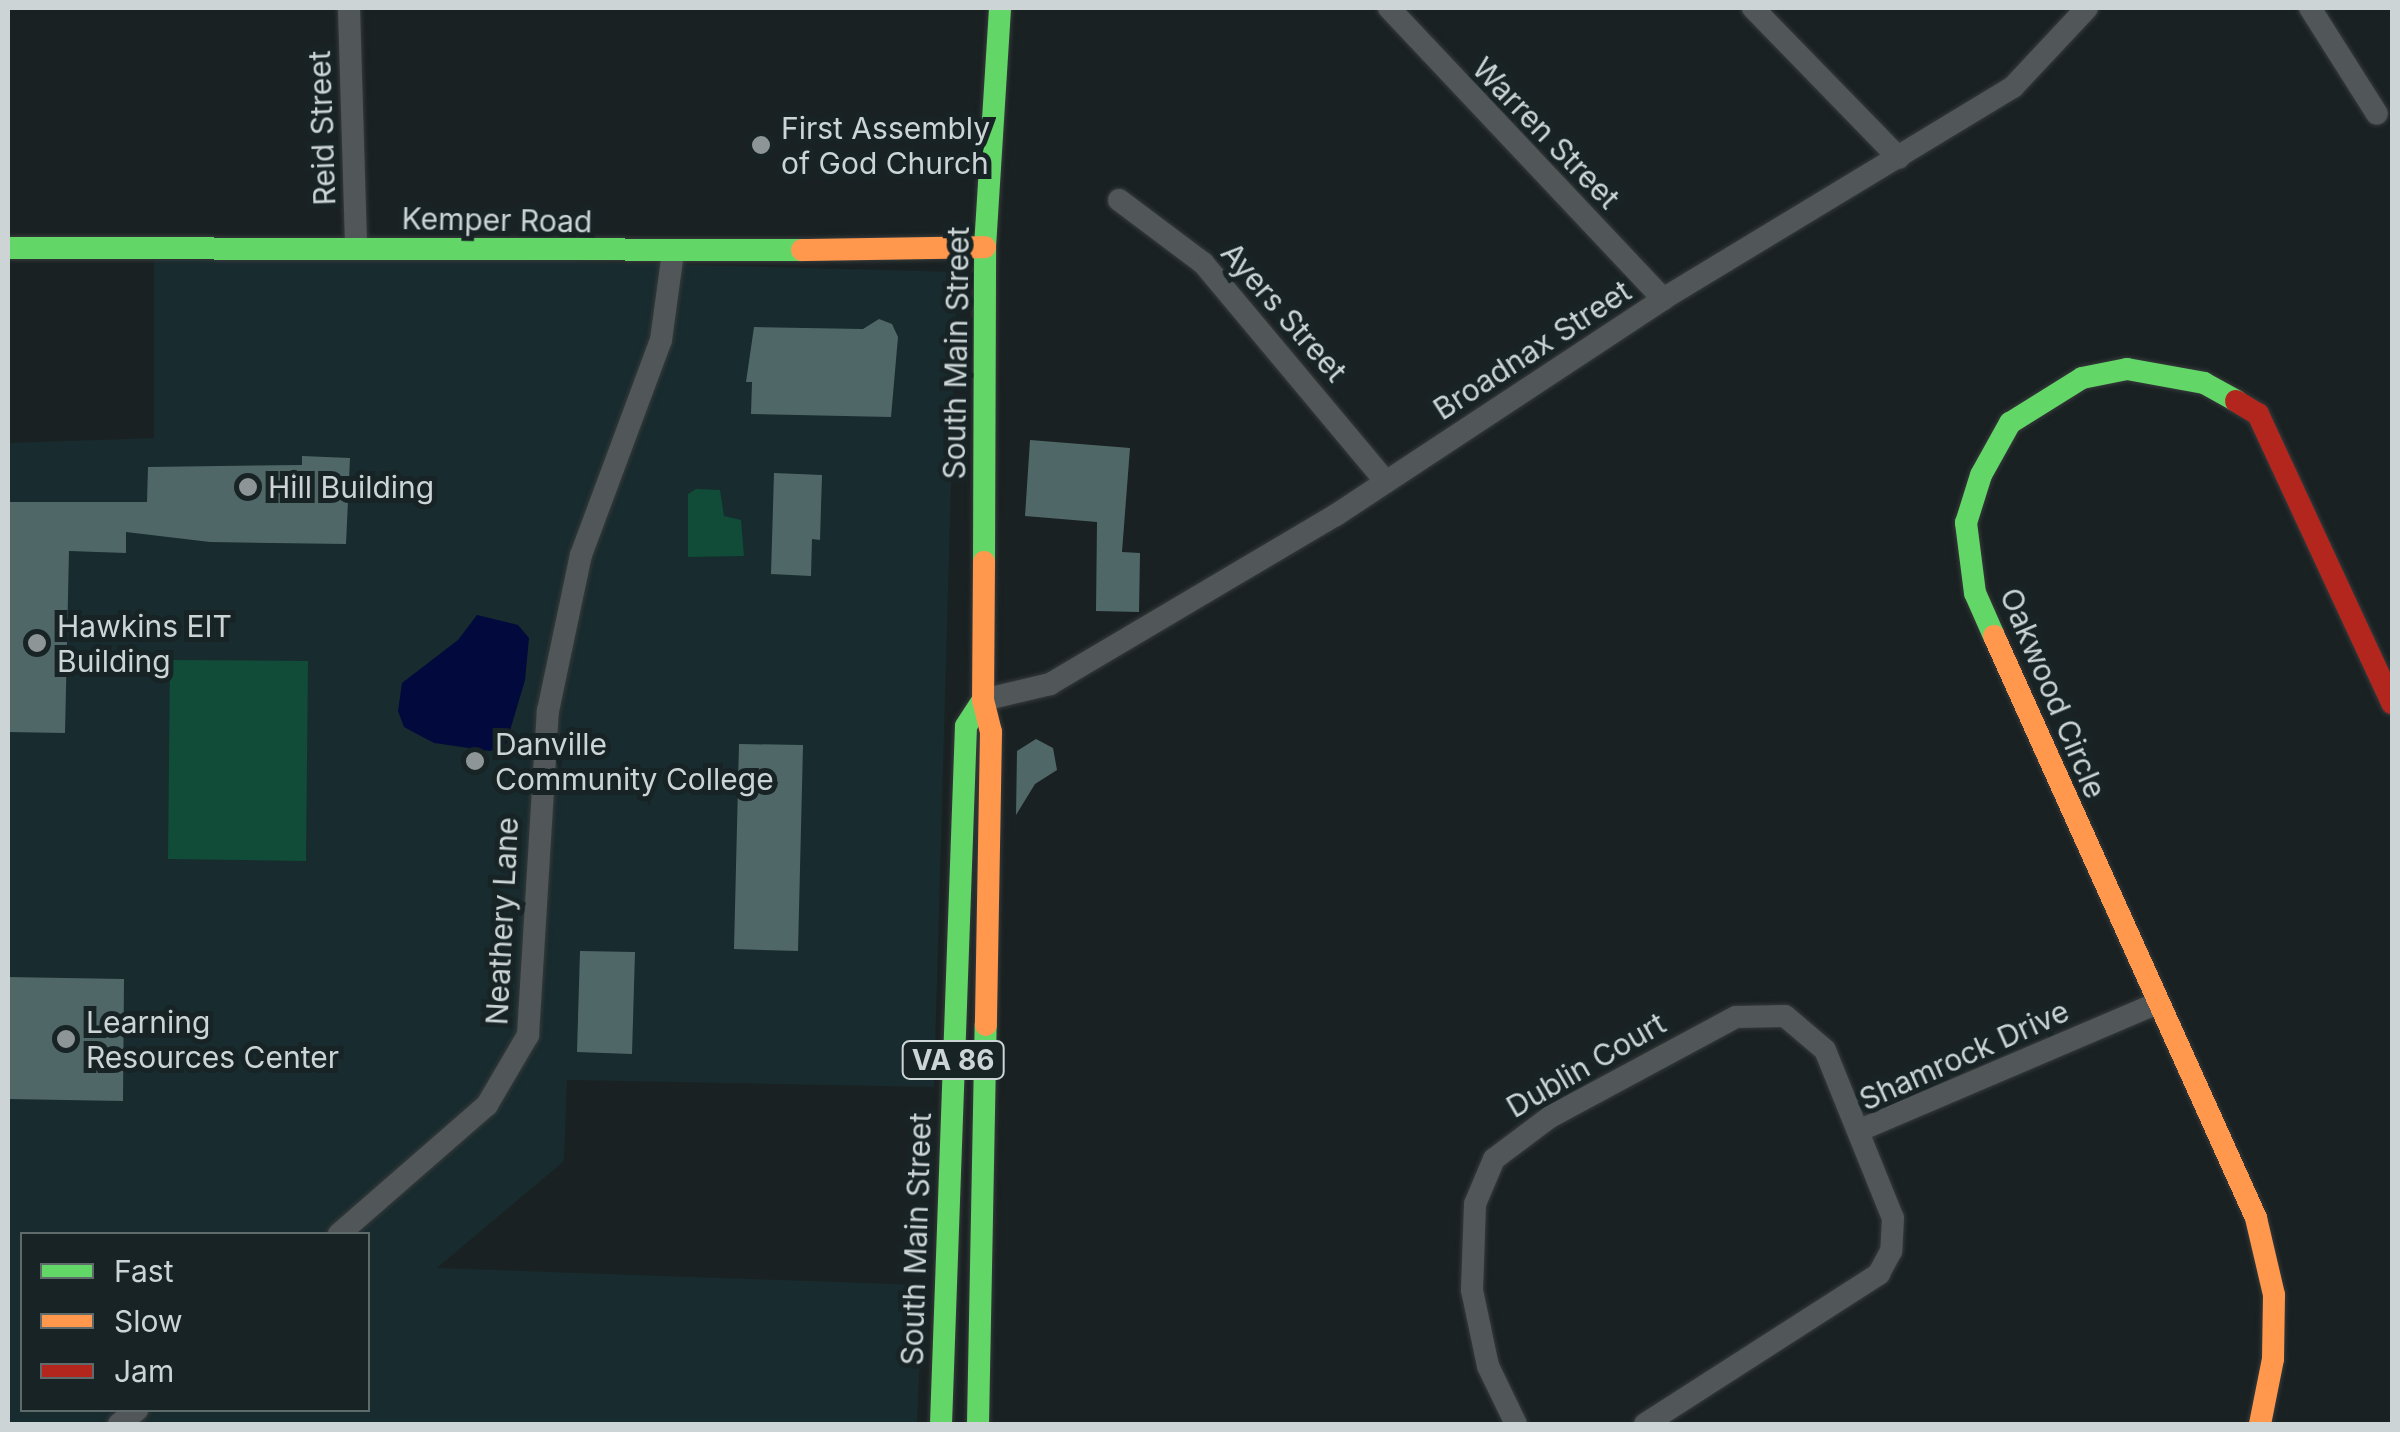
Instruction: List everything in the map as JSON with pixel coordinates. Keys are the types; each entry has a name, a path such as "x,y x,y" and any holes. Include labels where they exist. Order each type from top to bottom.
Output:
{"street":[{"name":"Reid Street","path":"348,8 356,247"},
{"name":"South Main Street","path":"978,1424 991,732 983,700 986,247 1000,8"},
{"name":"Warren Street","path":"1388,8 1663,299"},
{"path":"1753,8 1900,158"},
{"name":"Broadnax Street","path":"983,700 1050,684 1105,655 1386,482 1663,299 2013,88 2088,8"},
{"path":"2310,8 2378,114"},
{"name":"Ayers Street","path":"1120,200 1203,264 1386,482"},
{"name":"Kemper Road","path":"8,248 356,247 673,252 986,247"},
{"name":"Neathery Lane","path":"341,1232 487,1105 528,1035 548,710 581,555 663,334 673,252"},
{"name":"Oakwood Circle","path":"2260,1424 2273,1359 2274,1295 2256,1218 2155,1004 1975,592 1966,523 1980,474 2010,422 2082,378 2127,369 2204,383 2258,414 2392,703"},
{"name":"South Main Street","path":"941,1424 966,726 983,700"},
{"name":"Shamrock Drive","path":"1645,1424 1879,1274 1891,1251 1893,1218 1860,1130 2155,1004"},
{"name":"Dublin Court","path":"1516,1424 1478,1328 1470,1241 1481,1182 1510,1143 1660,1056 1736,1018 1768,1012 1812,1034 1860,1130"}],"shaded area":[{"name":"Danville Community College","path":"434,258 957,272 934,1087 567,1080 564,1161 437,1268 923,1285 917,1424 8,1424 8,443 154,438 154,260"},
{"path":"477,615 518,625 529,638 525,680 506,744 490,751 434,743 404,727 398,711 402,683 458,640"}],"green space":[{"path":"696,489 720,490 724,516 741,520 744,556 688,557 688,494"},
{"path":"170,660 308,661 306,861 168,859"}],"building":[{"path":"879,319 892,324 898,337 891,417 751,414 752,382 746,382 754,327 863,329"},
{"path":"1030,440 1130,448 1122,552 1140,553 1139,612 1096,611 1097,522 1025,516"},
{"path":"302,456 350,458 346,544 210,542 126,532 126,553 69,551 65,733 8,732 8,502 147,502 148,467 302,465"},
{"path":"774,473 822,475 820,540 812,539 811,576 771,574"},
{"path":"1036,739 1053,748 1057,770 1035,784 1016,815 1017,751"},
{"path":"739,744 803,745 798,951 734,949"},
{"path":"580,951 635,952 632,1054 577,1052"},
{"name":"Learning Resources Center","path":"8,977 124,979 123,1101 8,1099"}],"traffic: fast":[{"path":"984,562 985,247 1000,8"},
{"path":"8,248 802,250"},
{"path":"1994,636 1975,593 1966,523 1981,475 2010,423 2082,378 2127,369 2204,383 2236,401"},
{"path":"941,1424 966,726 983,700"},
{"path":"978,1424 986,1025"}],"traffic: slow":[{"path":"802,250 985,247"},
{"path":"984,562 983,700 991,732 986,1025"},
{"path":"1994,636 2256,1218 2274,1295 2273,1359 2260,1424"}],"traffic: jam":[{"path":"2236,401 2258,414 2392,703"}],"place":[{"name":"First Assembly of God Church","path":"761,145"},
{"name":"Hill Building","path":"248,487"},
{"name":"Hawkins EIT Building","path":"37,643"},
{"name":"Danville Community College","path":"475,761"},
{"name":"Learning Resources Center","path":"66,1039"}]}
